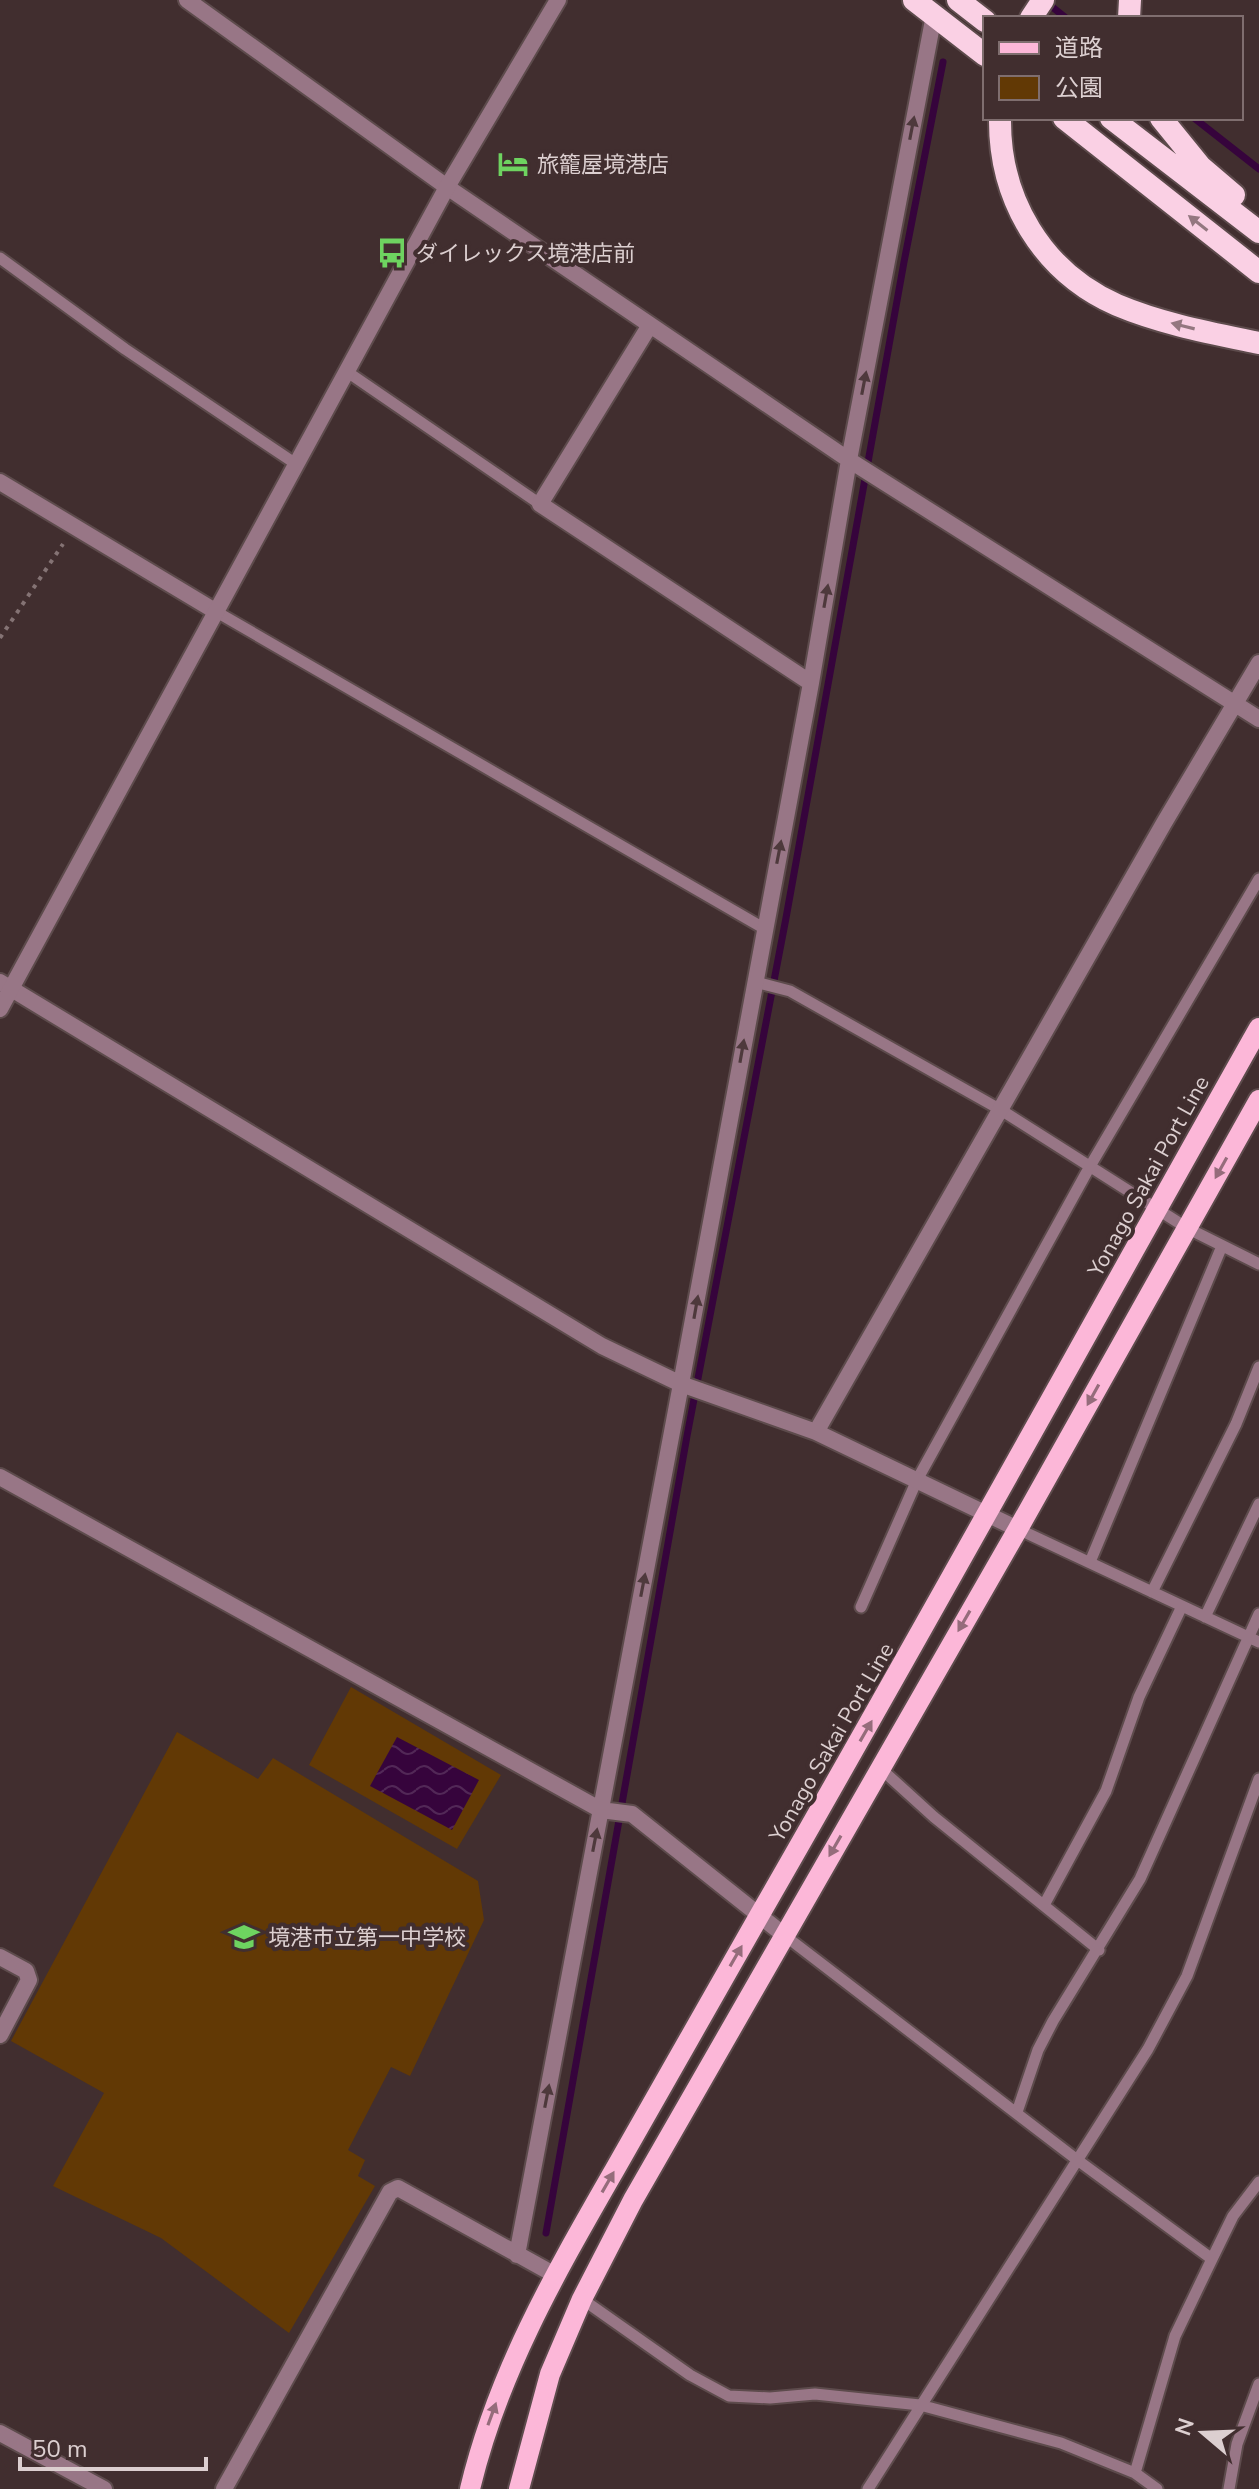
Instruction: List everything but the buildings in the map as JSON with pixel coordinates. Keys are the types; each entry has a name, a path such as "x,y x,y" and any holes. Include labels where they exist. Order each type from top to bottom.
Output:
{"highway":[{"path":"914,0 983,53"},
{"path":"958,0 983,19"},
{"path":"1000,120 1007,178 1018,212 1039,245 1067,274 1098,295 1131,311 1173,324 1259,343"},
{"path":"1067,120 1259,272"},
{"path":"1114,120 1259,232"},
{"path":"1163,120 1200,166 1259,218"}],"main road":[{"name":"Yonago Sakai Port Line","path":"470,2489 480,2447 515,2354 555,2275 904,1663 985,1513 1259,1028"},
{"path":"519,2489 550,2374 582,2299 633,2200 1018,1529 1259,1100"}],"street":[{"path":"187,0 447,187 849,460 1259,719"},
{"path":"0,1009 6,985 447,187 558,0"},
{"path":"517,2255 934,15"},
{"path":"650,325 540,504 811,683"},
{"path":"0,482 215,611"},
{"path":"816,1432 1164,823 1259,663"},
{"path":"6,985 602,1346 681,1384 816,1432 1018,1529"},
{"path":"0,1477 601,1810 632,1814 784,1935"},
{"path":"0,1957 26,1971 29,1980 0,2035"},
{"path":"224,2489 390,2192 398,2188 555,2275"},
{"path":"0,2433 104,2489"}],"lane":[{"path":"0,258 125,349 296,464"},
{"path":"346,371 540,504"},
{"path":"215,611 765,929"},
{"path":"861,1607 917,1480 1089,1168 1259,879"},
{"path":"755,982 790,991 1001,1110 1187,1228 1259,1264"},
{"path":"1090,1562 1222,1246"},
{"path":"1152,1592 1236,1424 1259,1367"},
{"path":"1205,1617 1259,1504"},
{"path":"1018,1529 1254,1640"},
{"path":"1044,1905 1106,1791 1139,1697 1182,1606"},
{"path":"1017,2112 1038,2050 1053,2021 1140,1879 1254,1640 1259,1614"},
{"path":"880,1768 934,1817 1099,1950"},
{"path":"868,2489 1148,2049 1187,1976 1259,1779"},
{"path":"784,1935 1212,2259"},
{"path":"1135,2473 1175,2336 1233,2216 1259,2182"},
{"path":"582,2299 690,2375 729,2396 770,2398 815,2394 920,2405 1061,2443 1135,2473 1157,2489"},
{"path":"1229,2489 1237,2444 1259,2384"}],"path":[{"path":"0,638 75,527"}],"green space":[{"path":"351,1687 501,1775 457,1849 309,1765"},
{"path":"177,1732 258,1779 273,1758 478,1881 484,1920 410,2076 391,2067 348,2150 365,2160 358,2176 375,2186 289,2333 161,2238 53,2186 104,2093 11,2041"}],"water":[{"path":"397,1737 479,1780 452,1830 370,1786"}],"waterway":[{"path":"1046,2 1064,16"},
{"path":"546,2233 687,1436 786,918 943,62"},
{"path":"1197,120 1259,169"}],"place":[{"name":"旅籠屋境港店","path":"513,164"},
{"name":"ダイレックス境港店前","path":"392,253"},
{"name":"境港市立第一中学校","path":"244,1937"}]}
